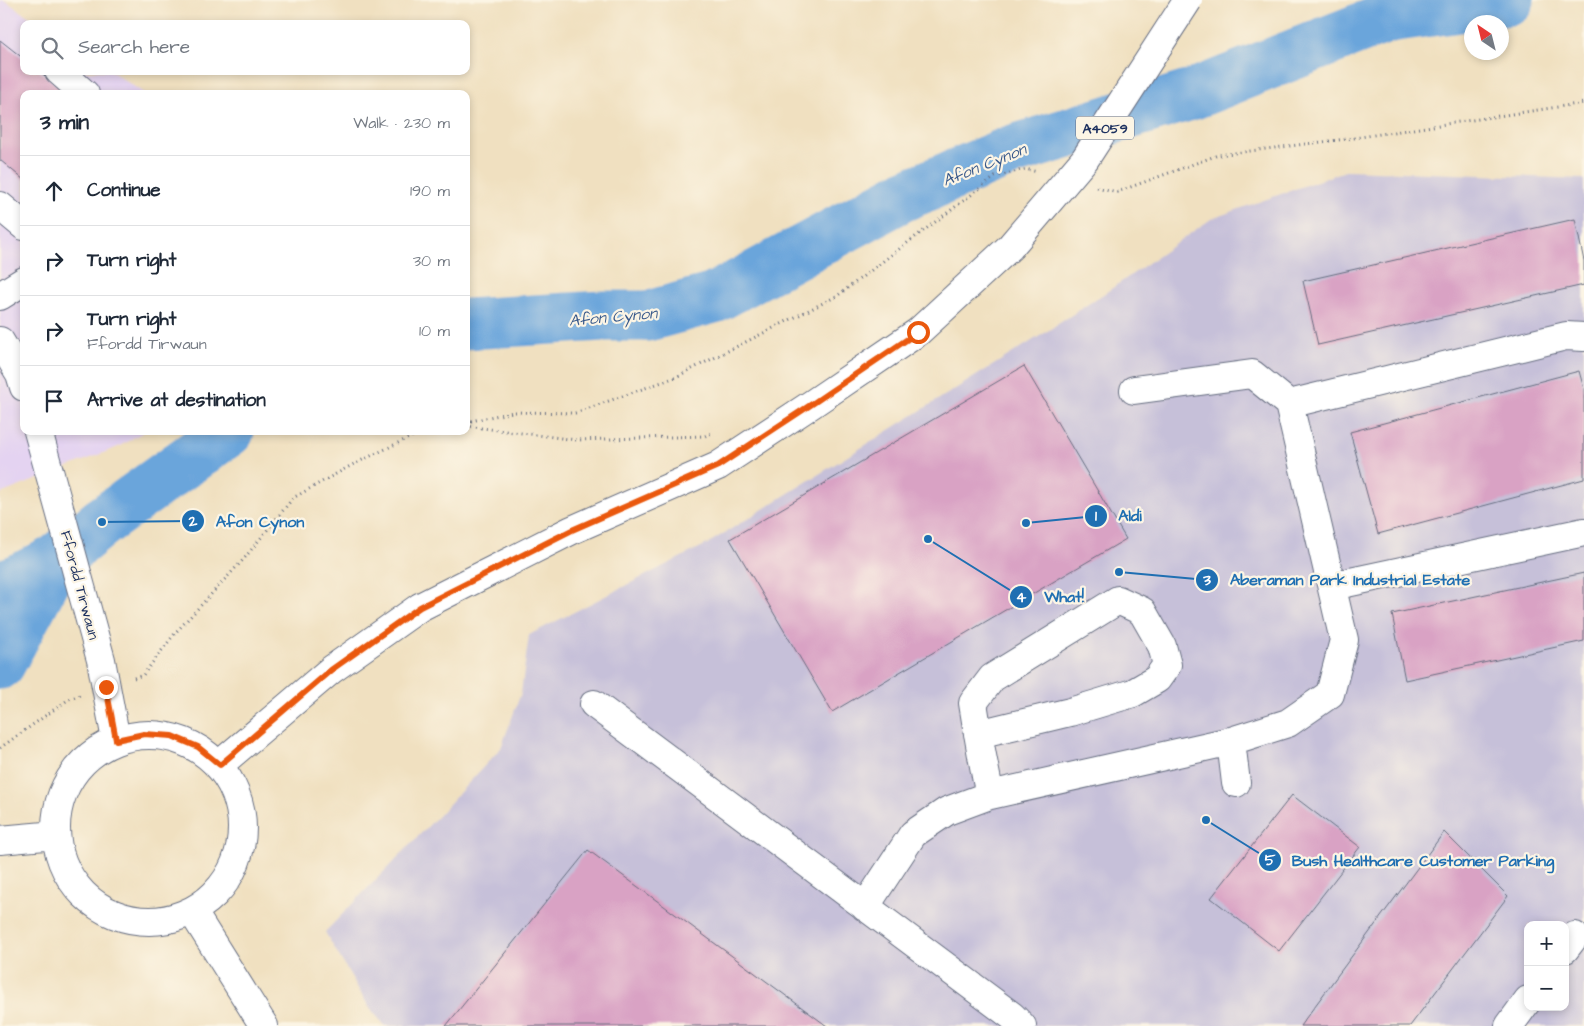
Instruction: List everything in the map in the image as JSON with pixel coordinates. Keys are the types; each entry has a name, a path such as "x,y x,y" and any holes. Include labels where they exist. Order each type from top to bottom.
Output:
{"main road":[{"name":"A4059","path":"220,765 331,670 420,607 572,530 718,466 918,332 1010,247 1085,159 1188,0"},
{"path":"64,75 80,90"},
{"path":"0,206 20,223"},
{"path":"0,296 20,284"},
{"path":"1289,404 1566,336 1584,337"},
{"path":"0,340 20,374"},
{"path":"865,907 913,834 947,811 990,795 1231,741 1288,723 1330,694 1344,640 1289,404 1252,374 1134,390"},
{"name":"Ffordd Tirwaun","path":"41,441 101,660 116,740"},
{"path":"1332,586 1584,532"},
{"path":"978,734 1070,712 1133,693 1157,678 1167,665 1162,646 1142,611 1118,600 992,678 974,703 978,734 990,795"},
{"path":"594,704 1012,1016 1022,1026"},
{"path":"144,734 172,736 198,747 220,765 235,789 243,816 242,845 232,872 215,894 192,911 163,921 132,920 103,910 79,890 63,864 56,835 58,805 70,777 90,755 116,740 144,734"},
{"path":"1231,741 1236,783"},
{"path":"0,840 56,835"},
{"path":"192,911 264,1026"},
{"path":"1509,1026 1524,1005"}],"path":[{"path":"1089,185 1117,192 1218,154 1354,138 1584,103"},
{"path":"470,421 513,412 575,413 676,378 837,296 995,176 1025,169 1044,173"},
{"path":"470,427 577,440 706,436 723,428"},
{"path":"0,748 70,699 143,675 176,632 243,560 293,498 352,465 416,435"}],"shaded area":[{"path":"0,0 4,0 34,20 20,20 20,75 117,75 139,90 20,90 20,435 138,435 118,447 0,494"},
{"path":"1348,170 1584,179 1584,1026 385,1026 369,1007 325,932 501,748 521,693 529,635 707,544 1043,334 1211,219"}],"building":[{"path":"0,40 20,56 20,75 44,75 62,90 20,90 20,177 0,160"},
{"path":"1575,219 1584,261 1584,285 1318,345 1303,281"},
{"path":"1024,366 1126,539 832,712 730,539"},
{"path":"1579,371 1584,389 1584,479 1378,534 1350,432"},
{"path":"1584,573 1584,641 1405,680 1392,614"},
{"path":"1292,795 1360,847 1279,951 1211,898"},
{"path":"1444,832 1508,896 1410,1026 1300,1026"},
{"path":"588,850 827,1026 446,1026"}],"waterway":[{"name":"Afon Cynon","path":"470,324 603,316 648,316 714,298 901,197 1013,150 1191,95 1389,17 1509,0"},
{"name":"Afon Cynon","path":"0,586 19,579 56,560 102,522 223,435"},
{"path":"0,664 56,560"}],"place":[{"name":"Afon Cynon","path":"102,522"},
{"name":"Aldi","path":"1026,523"},
{"name":"What!","path":"928,539"},
{"name":"Aberaman Park Industrial Estate","path":"1119,572"},
{"name":"Bush Healthcare Customer Parking","path":"1206,820"}],"route":[{"path":"106,687 116,740 144,734 172,736 198,747 220,765 331,670 420,607 572,530 718,466 918,332"}]}
